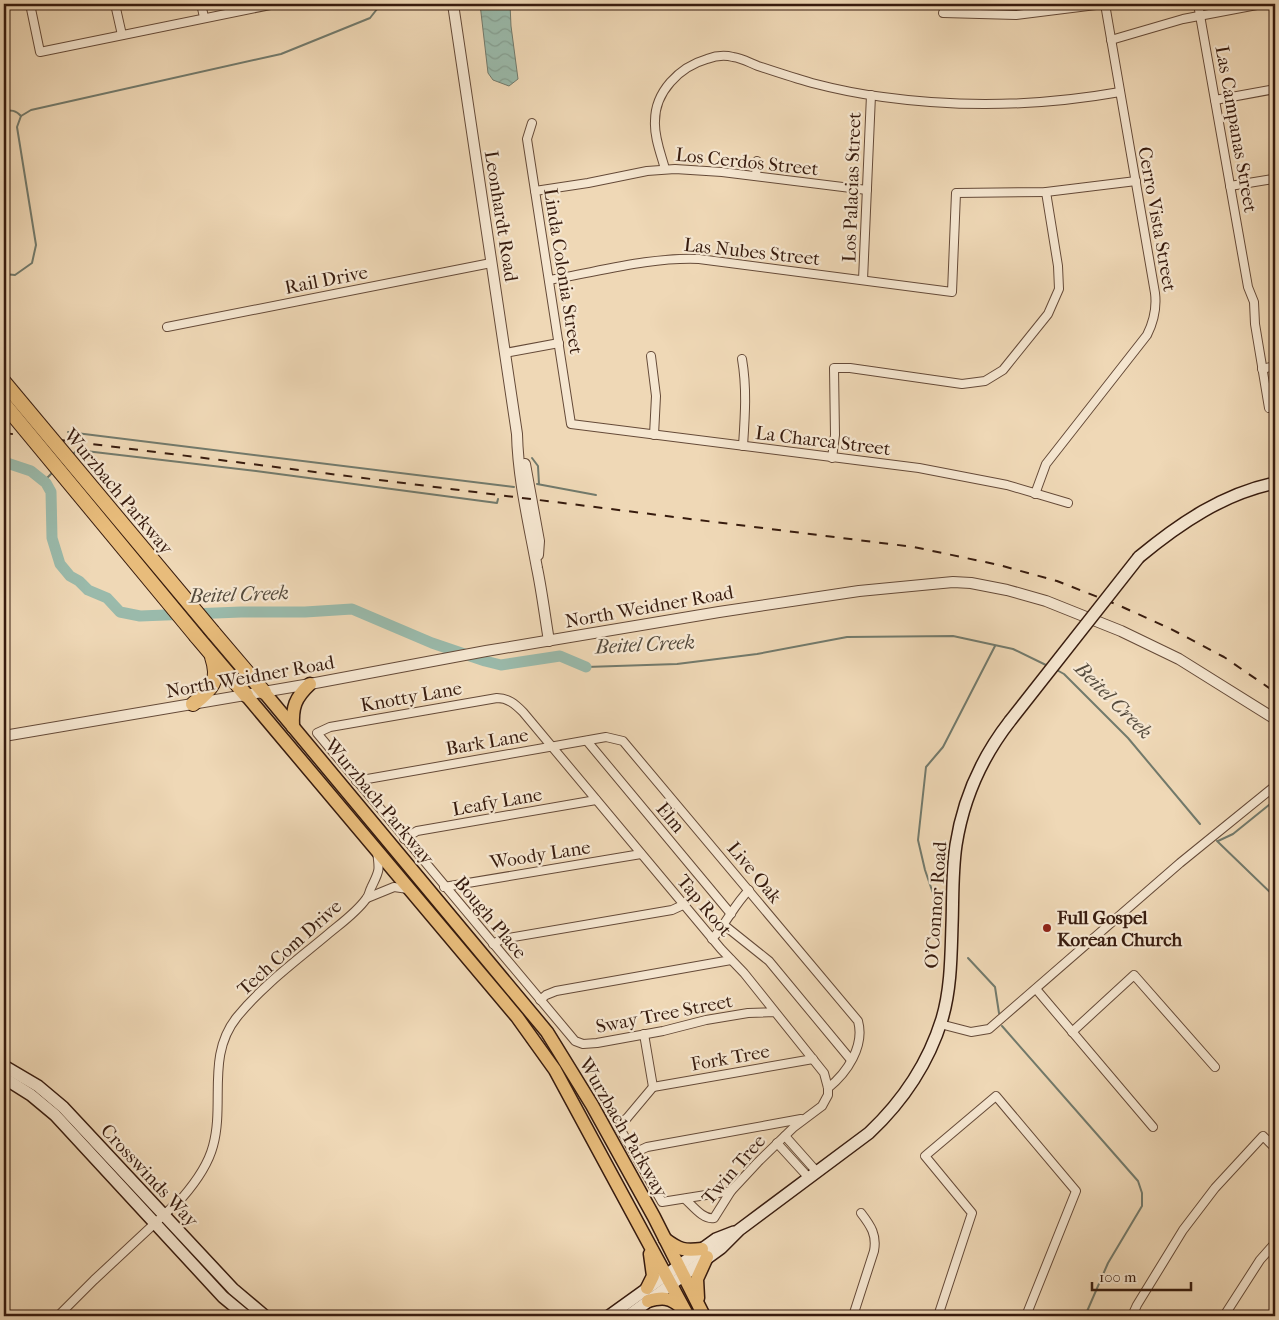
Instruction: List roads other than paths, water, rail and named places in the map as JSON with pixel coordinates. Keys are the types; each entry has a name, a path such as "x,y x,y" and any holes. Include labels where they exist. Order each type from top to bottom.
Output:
{"highway":[{"name":"Wurzbach Parkway","path":"4,382 547,1032 592,1105 680,1270"},
{"name":"Wurzbach Parkway","path":"4,404 541,1048 563,1083 668,1279"},
{"path":"192,704 214,684 216,671 211,654"},
{"path":"293,727 292,711 302,692 310,684"},
{"path":"665,1239 683,1250 705,1253 697,1279 701,1311"},
{"path":"648,1244 653,1276 647,1295 668,1298 687,1314"},
{"path":"680,1270 701,1311"},
{"path":"668,1279 687,1314"}],"main road":[{"name":"O'Connor Road","path":"668,1279 705,1253 716,1239 739,1230 869,1133 888,1115 906,1093 924,1062 940,1024 948,988 956,843 968,798 995,740 1139,557 1186,520 1237,494 1275,483"},
{"name":"Crosswinds Way","path":"4,1066 38,1086 63,1107 223,1296 246,1316"},
{"name":"Crosswinds Way","path":"4,1078 55,1115 158,1219 265,1316"},
{"path":"610,1316 647,1295 668,1279"},
{"path":"628,1316 647,1295"}],"street":[{"path":"30,4 40,52 275,4"},
{"path":"115,4 122,35"},
{"path":"201,4 204,18"},
{"name":"Leonhardt Road","path":"452,4 517,434 524,498 549,641"},
{"path":"943,13 1016,15 1105,4"},
{"name":"Cerro Vista Street","path":"1035,494 1046,464 1147,335 1153,324 1156,312 1156,299 1105,4"},
{"name":"Las Campanas Street","path":"1198,4 1248,287 1254,302 1255,324 1269,408"},
{"path":"1111,40 1200,15 1262,4"},
{"path":"664,169 656,133 655,114 660,96 678,75 692,65 708,58 735,57 813,83 871,95 951,104 1022,104 1089,98 1120,92"},
{"path":"1215,100 1275,90"},
{"name":"Los Palacias Street","path":"863,280 871,95"},
{"name":"Linda Colonia Street","path":"532,123 527,139 571,424"},
{"path":"756,176 757,162"},
{"name":"Los Cerdos Street","path":"535,191 664,169 691,169 867,190"},
{"path":"1230,186 1273,179"},
{"path":"832,458 835,436 834,368 850,368 962,384 985,381 1003,370 1048,314 1059,289 1058,266 1046,192 1136,181"},
{"name":"Las Nubes Street","path":"549,280 657,260 678,258 699,259 952,292 956,193 1046,192"},
{"name":"Rail Drive","path":"167,328 491,263"},
{"path":"505,352 559,343"},
{"path":"652,356 656,396 654,435"},
{"path":"742,359 746,405 743,446"},
{"path":"1262,368 1275,366"},
{"name":"La Charca Street","path":"571,424 919,468 1006,485 1068,503"},
{"name":"North Weidner Road","path":"4,736 310,684 456,656 811,597 944,582 970,583 1007,590 1046,601 1121,631 1179,659 1275,719"},
{"name":"Knotty Lane","path":"316,733 330,727 496,698 511,701"},
{"name":"Tap Root","path":"511,701 523,712 712,939 744,973 824,1073 828,1088"},
{"name":"Bough Place","path":"316,733 564,1030"},
{"name":"Bark Lane","path":"356,781 606,737 623,741"},
{"name":"Elm","path":"587,741 731,914"},
{"name":"Live Oak","path":"623,741 859,1024"},
{"path":"940,1024 971,1032 989,1030 1180,863 1275,786"},
{"name":"Leafy Lane","path":"404,839 418,832 596,800"},
{"name":"Tech Com Drive","path":"368,898 379,874 376,850"},
{"name":"Woody Lane","path":"444,887 641,854"},
{"name":"Tech Com Drive","path":"58,1316 88,1285 182,1198 193,1185 208,1159 216,1130 218,1110 217,1070 220,1057 229,1030 253,998 368,898 394,887 409,889"},
{"path":"712,939 724,925 735,906 749,890"},
{"path":"493,944 502,939 672,910 683,905"},
{"path":"724,925 769,961 851,1060"},
{"path":"540,1000 556,991 731,960"},
{"path":"1072,1032 1134,974 1216,1067"},
{"path":"1036,989 1153,1127"},
{"name":"Sway Tree Street","path":"564,1030 575,1041 583,1044 596,1043 722,1017 754,1012 775,1012"},
{"name":"Twin Tree","path":"685,1199 703,1216 711,1219 717,1216 731,1191 777,1143 794,1127 818,1110 825,1102 828,1088 839,1080 851,1060 858,1043 859,1024"},
{"path":"644,1034 653,1087 627,1118 618,1125 663,1202 731,1191"},
{"name":"Fork Tree","path":"653,1087 813,1060"},
{"path":"938,1316 972,1213 924,1156 996,1096 1076,1191 1026,1316"},
{"path":"634,1153 647,1147 806,1119"},
{"path":"785,1136 813,1175"},
{"path":"1132,1316 1170,1248 1215,1188 1263,1136 1275,1148"},
{"path":"777,1143 813,1175"},
{"path":"853,1316 876,1242 874,1232 861,1213"},
{"path":"1224,1316 1251,1274 1275,1243"}],"water":[{"path":"480,4 510,4 518,79 509,86 493,80 488,73"}],"waterway":[{"path":"4,274 15,275 32,263 36,245 17,127 21,116 31,110 281,54 370,18 381,4"},
{"path":"4,111 13,111 21,116"},
{"path":"68,432 514,487"},
{"path":"73,454 77,450 256,471 497,503 498,499"},
{"path":"532,458 538,466 539,484"},
{"name":"Beitel Creek","path":"4,462 31,471 46,483 51,492 52,538 60,564 70,576 79,581 88,590 107,598 120,612 140,616 352,609 432,643 501,665 560,656 586,667"},
{"path":"44,481 53,472"},
{"path":"537,484 596,495"},
{"name":"Beitel Creek","path":"586,667 677,664 757,654 847,637 953,636 1013,649 1048,666"},
{"path":"936,902 925,870 918,840 926,767 943,747 995,646"},
{"name":"Beitel Creek","path":"1055,669 1064,674 1128,738 1200,824"},
{"name":"Beitel Creek","path":"1218,841 1233,834 1275,800"},
{"path":"1217,841 1275,897"},
{"path":"968,958 995,987 999,1013"},
{"path":"1002,1026 1138,1181 1142,1193 1142,1206 1108,1263 1085,1316"}],"railway":[{"path":"4,433 914,547 999,565 1057,581 1118,605 1171,629 1224,657 1275,692"}],"place":[{"name":"Full Gospel Korean Church","path":"1047,928"}]}
